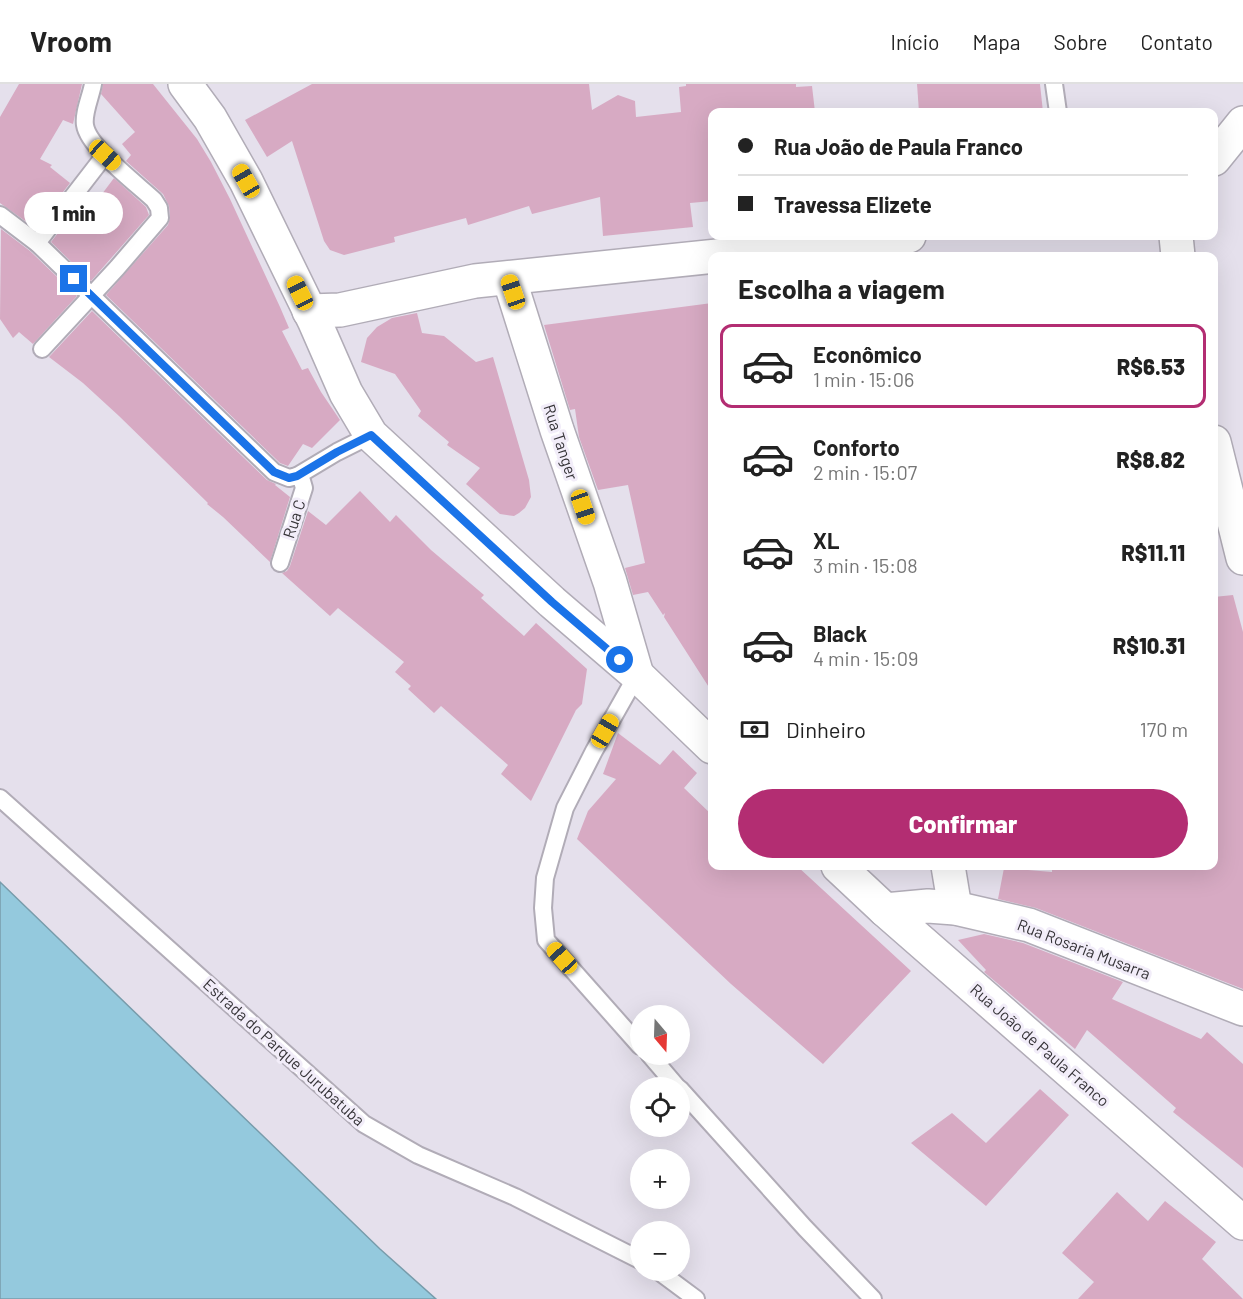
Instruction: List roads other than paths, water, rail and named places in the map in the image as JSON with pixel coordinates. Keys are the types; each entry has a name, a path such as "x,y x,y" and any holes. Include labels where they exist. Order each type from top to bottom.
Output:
{"street":[{"path":"186,84 210,118 246,181 346,393 371,435 552,602 637,675 708,743"},
{"path":"1218,154 1243,123"},
{"path":"809,252 844,249 889,240"},
{"path":"309,311 340,310 475,281 708,261"},
{"name":"Rua Tanger","path":"509,278 556,430 610,582 637,675"},
{"path":"1218,458 1243,558"},
{"name":"Rua João de Paula Franco","path":"842,870 1243,1223"},
{"path":"949,870 956,908"},
{"name":"Rua Rosaria Musarra","path":"885,910 928,906 956,908 1029,925 1243,1009"}],"lane":[{"path":"42,349 160,218 159,208 154,200 92,141 84,123 93,84"},
{"path":"1054,84 1057,108"},
{"path":"37,243 105,155"},
{"path":"0,215 37,243 274,472 289,478 297,476 371,435"},
{"name":"Rua C","path":"280,563 303,488 302,481 297,476"},
{"path":"630,1035 546,940 543,908 545,878 565,808 637,675"},
{"name":"Estrada do Parque Jurubatuba","path":"0,798 364,1124 418,1155 515,1197 630,1255"},
{"path":"659,1065 669,1077"},
{"path":"690,1100 805,1228 873,1299"},
{"path":"672,1281 696,1299"}],"water":[{"path":"0,882 380,1249 436,1299 0,1299"}]}
